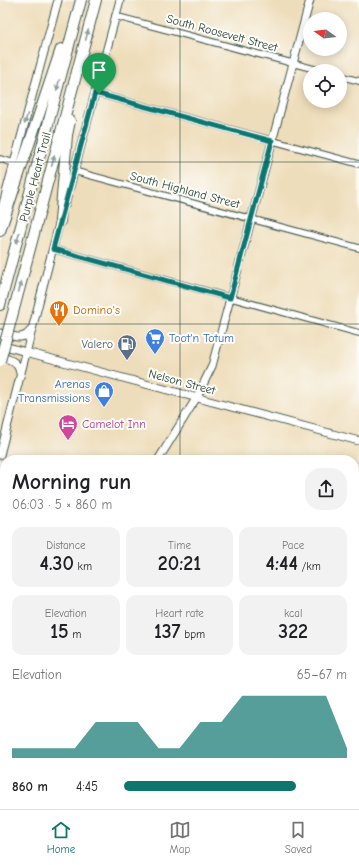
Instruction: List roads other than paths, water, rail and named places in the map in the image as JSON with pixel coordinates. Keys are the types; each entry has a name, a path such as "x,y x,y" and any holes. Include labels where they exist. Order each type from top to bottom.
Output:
{"highway":[{"name":"Purple Heart Trail","path":"0,305 81,0"},
{"name":"Purple Heart Trail","path":"0,361 96,0"},
{"path":"0,231 60,51 75,20"},
{"path":"60,221 67,135 72,111 74,82"}],"street":[{"path":"0,215 58,0"},
{"path":"0,454 60,221 120,0"},
{"path":"161,455 197,397 212,366 310,0"},
{"name":"South Roosevelt Street","path":"116,16 303,66"},
{"path":"347,78 359,81"},
{"path":"95,93 359,164"},
{"path":"0,159 14,163"},
{"name":"South Highland Street","path":"74,171 359,248"},
{"path":"53,249 359,333"},
{"path":"0,333 20,338 28,335 32,328"},
{"name":"Nelson Street","path":"0,345 359,441"},
{"path":"0,356 18,364 20,375"}],"place":[{"name":"Domino's","path":"59,327"},
{"name":"Toot'n Totum","path":"155,355"},
{"name":"Valero","path":"127,361"},
{"name":"Arenas Transmissions","path":"104,408"},
{"name":"Camelot Inn","path":"68,441"}]}
